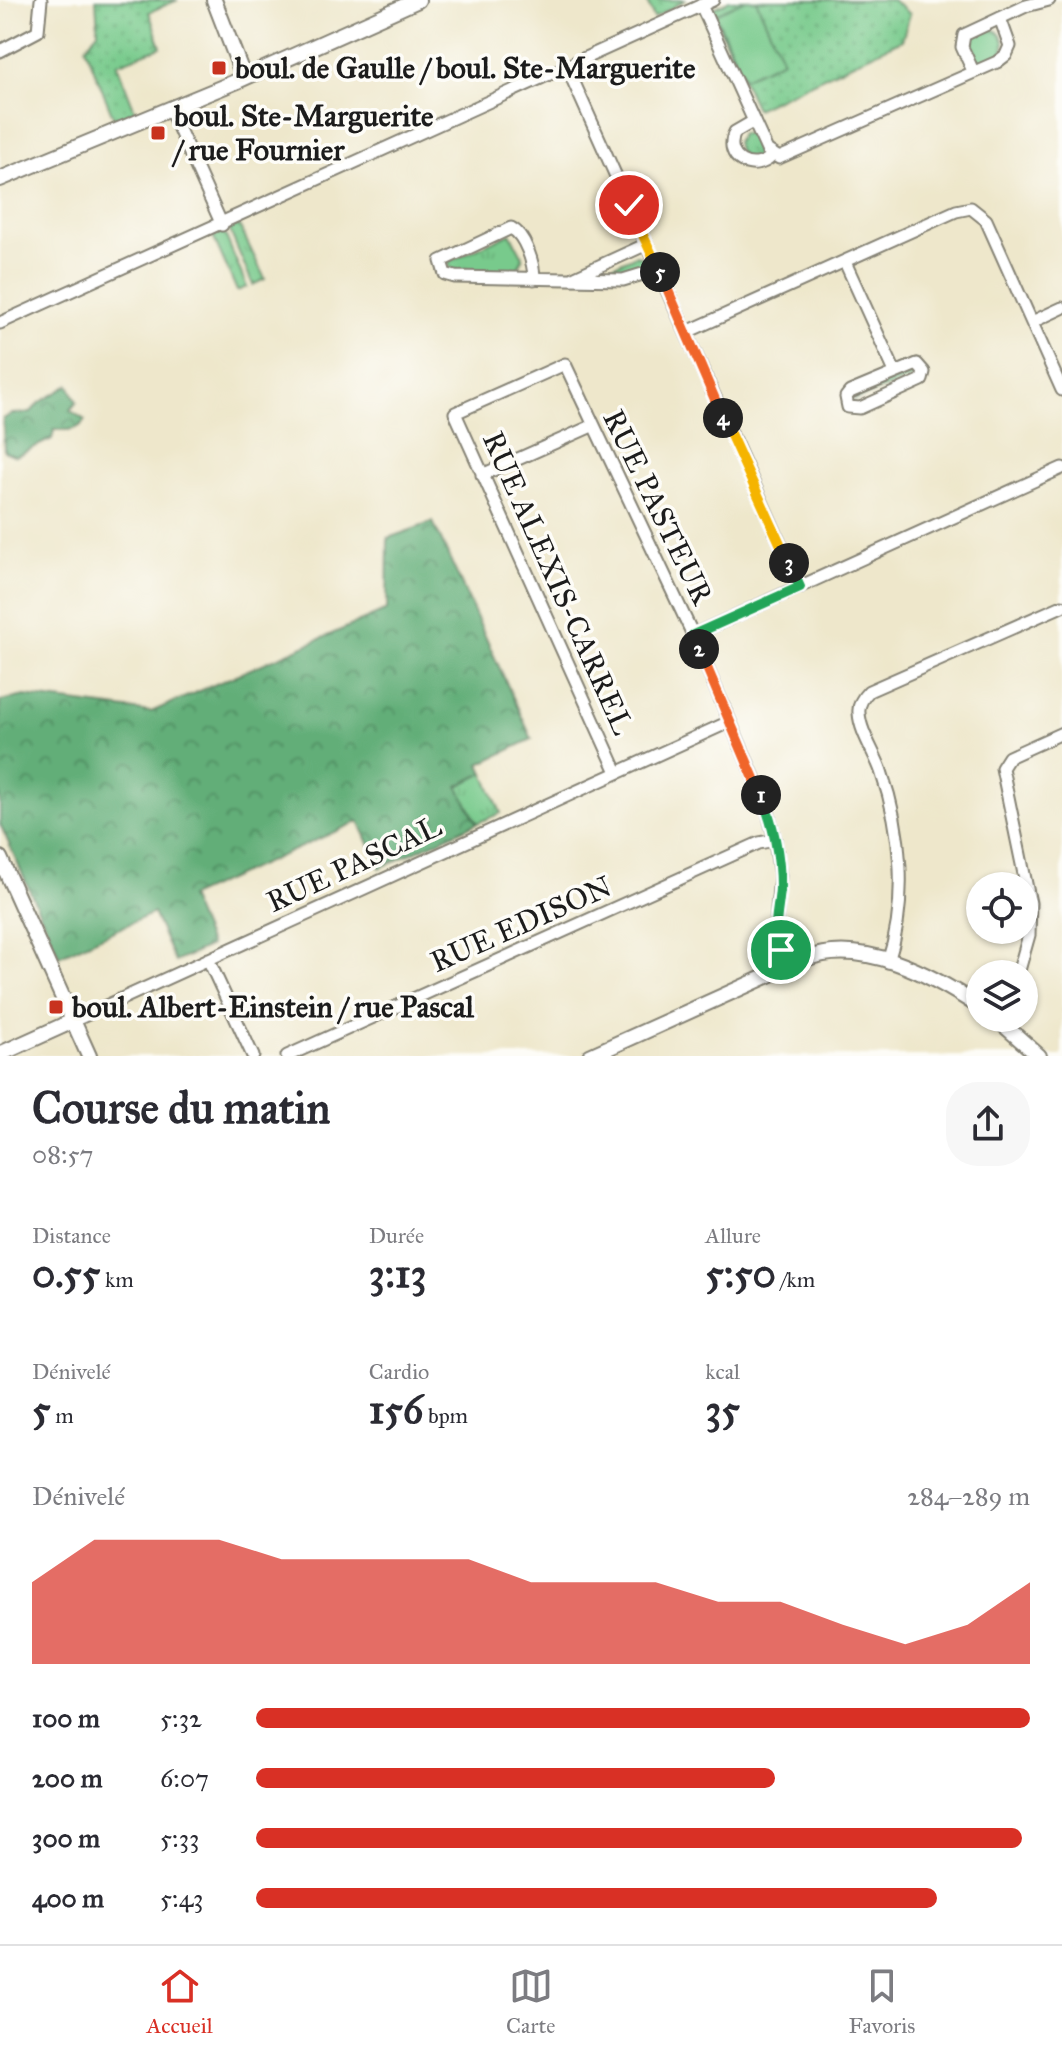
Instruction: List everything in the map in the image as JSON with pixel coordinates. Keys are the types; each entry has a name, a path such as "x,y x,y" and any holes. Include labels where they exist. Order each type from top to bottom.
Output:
{"street":[{"path":"0,51 38,31 41,0"},
{"path":"214,0 244,78"},
{"path":"0,179 244,78 418,0"},
{"path":"0,323 713,0"},
{"path":"973,71 961,39 1000,18 1049,0"},
{"path":"701,5 772,156"},
{"path":"754,121 735,132 731,145 735,156 744,163 757,165 772,156 791,155 997,62 1009,51 1010,41 1000,18"},
{"path":"567,67 800,587"},
{"path":"170,109 222,225"},
{"path":"687,332 956,211 976,209 989,226 1062,390"},
{"path":"534,279 532,261 518,233 511,228 447,255 441,261 442,270 449,277 534,279 630,280 659,269"},
{"path":"570,279 647,244"},
{"path":"845,262 895,372"},
{"path":"1032,322 1062,308"},
{"name":"RUE PASTEUR","path":"455,413 565,364 693,635 767,808 775,840 780,891 775,934 789,966"},
{"path":"917,364 922,366 925,375 918,382 860,408 848,407 848,394 895,372 917,364"},
{"name":"RUE ALEXIS-CARREL","path":"455,413 617,772"},
{"path":"482,475 592,426"},
{"path":"693,635 1062,468"},
{"path":"888,962 900,901 898,852 885,782 860,717 862,700 869,691 1062,606"},
{"name":"RUE PASCAL","path":"0,1054 729,722"},
{"path":"1022,960 1029,935 1030,903 1002,768 1009,757 1062,733"},
{"name":"RUE EDISON","path":"287,1056 759,843 775,840"},
{"path":"0,858 89,1056"},
{"path":"590,1056 816,954 837,951 888,962 934,981 966,999"},
{"path":"208,959 253,1056"},
{"path":"1012,1032 1039,1056"}],"green space":[{"path":"96,0 178,0 149,12 161,47 117,64 135,111 114,119 85,47 98,32"},
{"path":"646,0 685,0 654,18"},
{"path":"730,0 892,0 910,14 902,40 756,109 713,14 714,8"},
{"path":"745,0 756,0 783,60 744,78 715,14"},
{"path":"987,28 999,33 1004,45 999,57 987,62 975,57 970,45 975,33"},
{"path":"741,133 752,135 758,150 754,159 746,159 738,151 736,142"},
{"path":"239,225 265,279 253,285 229,229"},
{"path":"224,232 247,287 237,291 213,236"},
{"path":"510,233 523,257 517,271 451,270 448,262"},
{"path":"636,255 646,259 644,268 627,274 599,272"},
{"path":"913,371 915,377 853,401 855,397"},
{"path":"69,385 77,402 70,410 85,420 82,424 72,430 54,430 52,439 16,456 4,451 3,419 12,414 30,413 39,403"},
{"path":"433,522 532,739 480,764 484,773 458,786 477,823 380,868 359,821 189,897 210,946 175,962 153,913 59,956 0,824 0,701 25,696 151,712 387,610 388,538"},
{"path":"484,773 501,813 477,823 458,786"}],"place":[{"name":"boul. de Gaulle / boul. Ste-Marguerite","path":"219,68"},
{"name":"boul. Ste-Marguerite / rue Fournier","path":"158,133"},
{"name":"boul. Albert-Einstein / rue Pascal","path":"56,1007"}],"route":[{"path":"629,205 800,587 693,635 770,818 780,876 775,934 781,950"}]}
